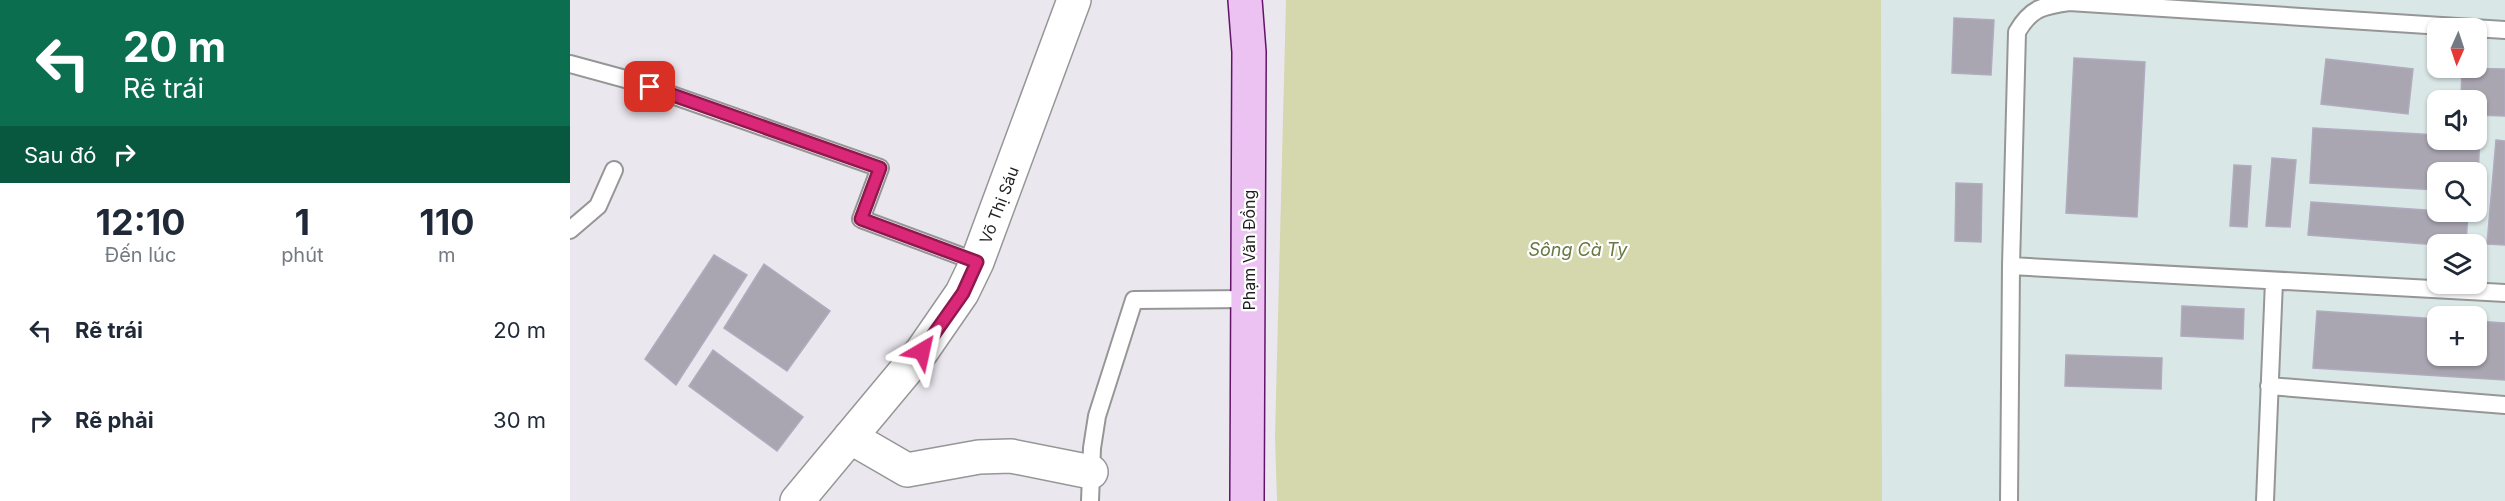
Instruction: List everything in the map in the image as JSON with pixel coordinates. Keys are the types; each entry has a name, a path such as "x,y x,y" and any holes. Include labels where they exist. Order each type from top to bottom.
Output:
{"street":[{"name":"Võ Thị Sáu","path":"797,501 922,351 963,293 977,262 1074,0"},
{"name":"Phạm Văn Đồng","path":"1245,0 1249,52 1247,501"},
{"path":"850,438 907,470 979,457 1011,456 1090,487"}],"lane":[{"path":"2009,501 2011,266 2017,32 2026,17 2042,6 2069,2 2505,30"},
{"path":"570,64 629,80 880,168 861,219 977,262"},
{"path":"570,230 598,206 614,170"},
{"path":"2011,266 2505,293"},
{"path":"2265,501 2263,496 2274,281"},
{"path":"1090,487 1097,416 1134,300 1249,299"},
{"path":"2269,386 2505,405"}],"shaded area":[{"path":"1881,0 2505,0 2505,501 1882,501"}],"water":[{"name":"Sông Cà Ty","path":"1286,0 1881,0 1882,501 1277,501 1275,437"}],"building":[{"path":"1954,18 1994,20 1991,75 1952,73"},
{"path":"2074,58 2145,62 2137,217 2066,213"},
{"path":"2326,59 2413,69 2408,114 2321,104"},
{"path":"2487,69 2505,69 2505,116 2487,115 2487,90 2461,90 2462,78 2487,78"},
{"path":"2313,128 2427,134 2427,150 2479,150 2479,162 2427,162 2427,189 2310,183"},
{"path":"2496,140 2505,141 2505,245 2487,244"},
{"path":"2272,158 2296,160 2290,227 2266,226"},
{"path":"2234,165 2251,166 2247,227 2230,226"},
{"path":"1956,183 1982,184 1981,242 1955,241"},
{"path":"2311,202 2427,210 2427,222 2467,222 2467,234 2427,234 2427,244 2308,235"},
{"path":"714,255 747,275 676,385 645,359"},
{"path":"764,264 830,311 787,371 724,328"},
{"path":"2182,306 2244,309 2243,339 2181,336"},
{"path":"2317,311 2427,318 2427,366 2487,366 2487,322 2505,323 2505,380 2313,368"},
{"path":"713,350 803,417 777,451 689,386"},
{"path":"2066,355 2162,358 2161,389 2065,386"}],"route":[{"path":"650,87 880,168 861,219 977,262 963,293 922,351"}]}
